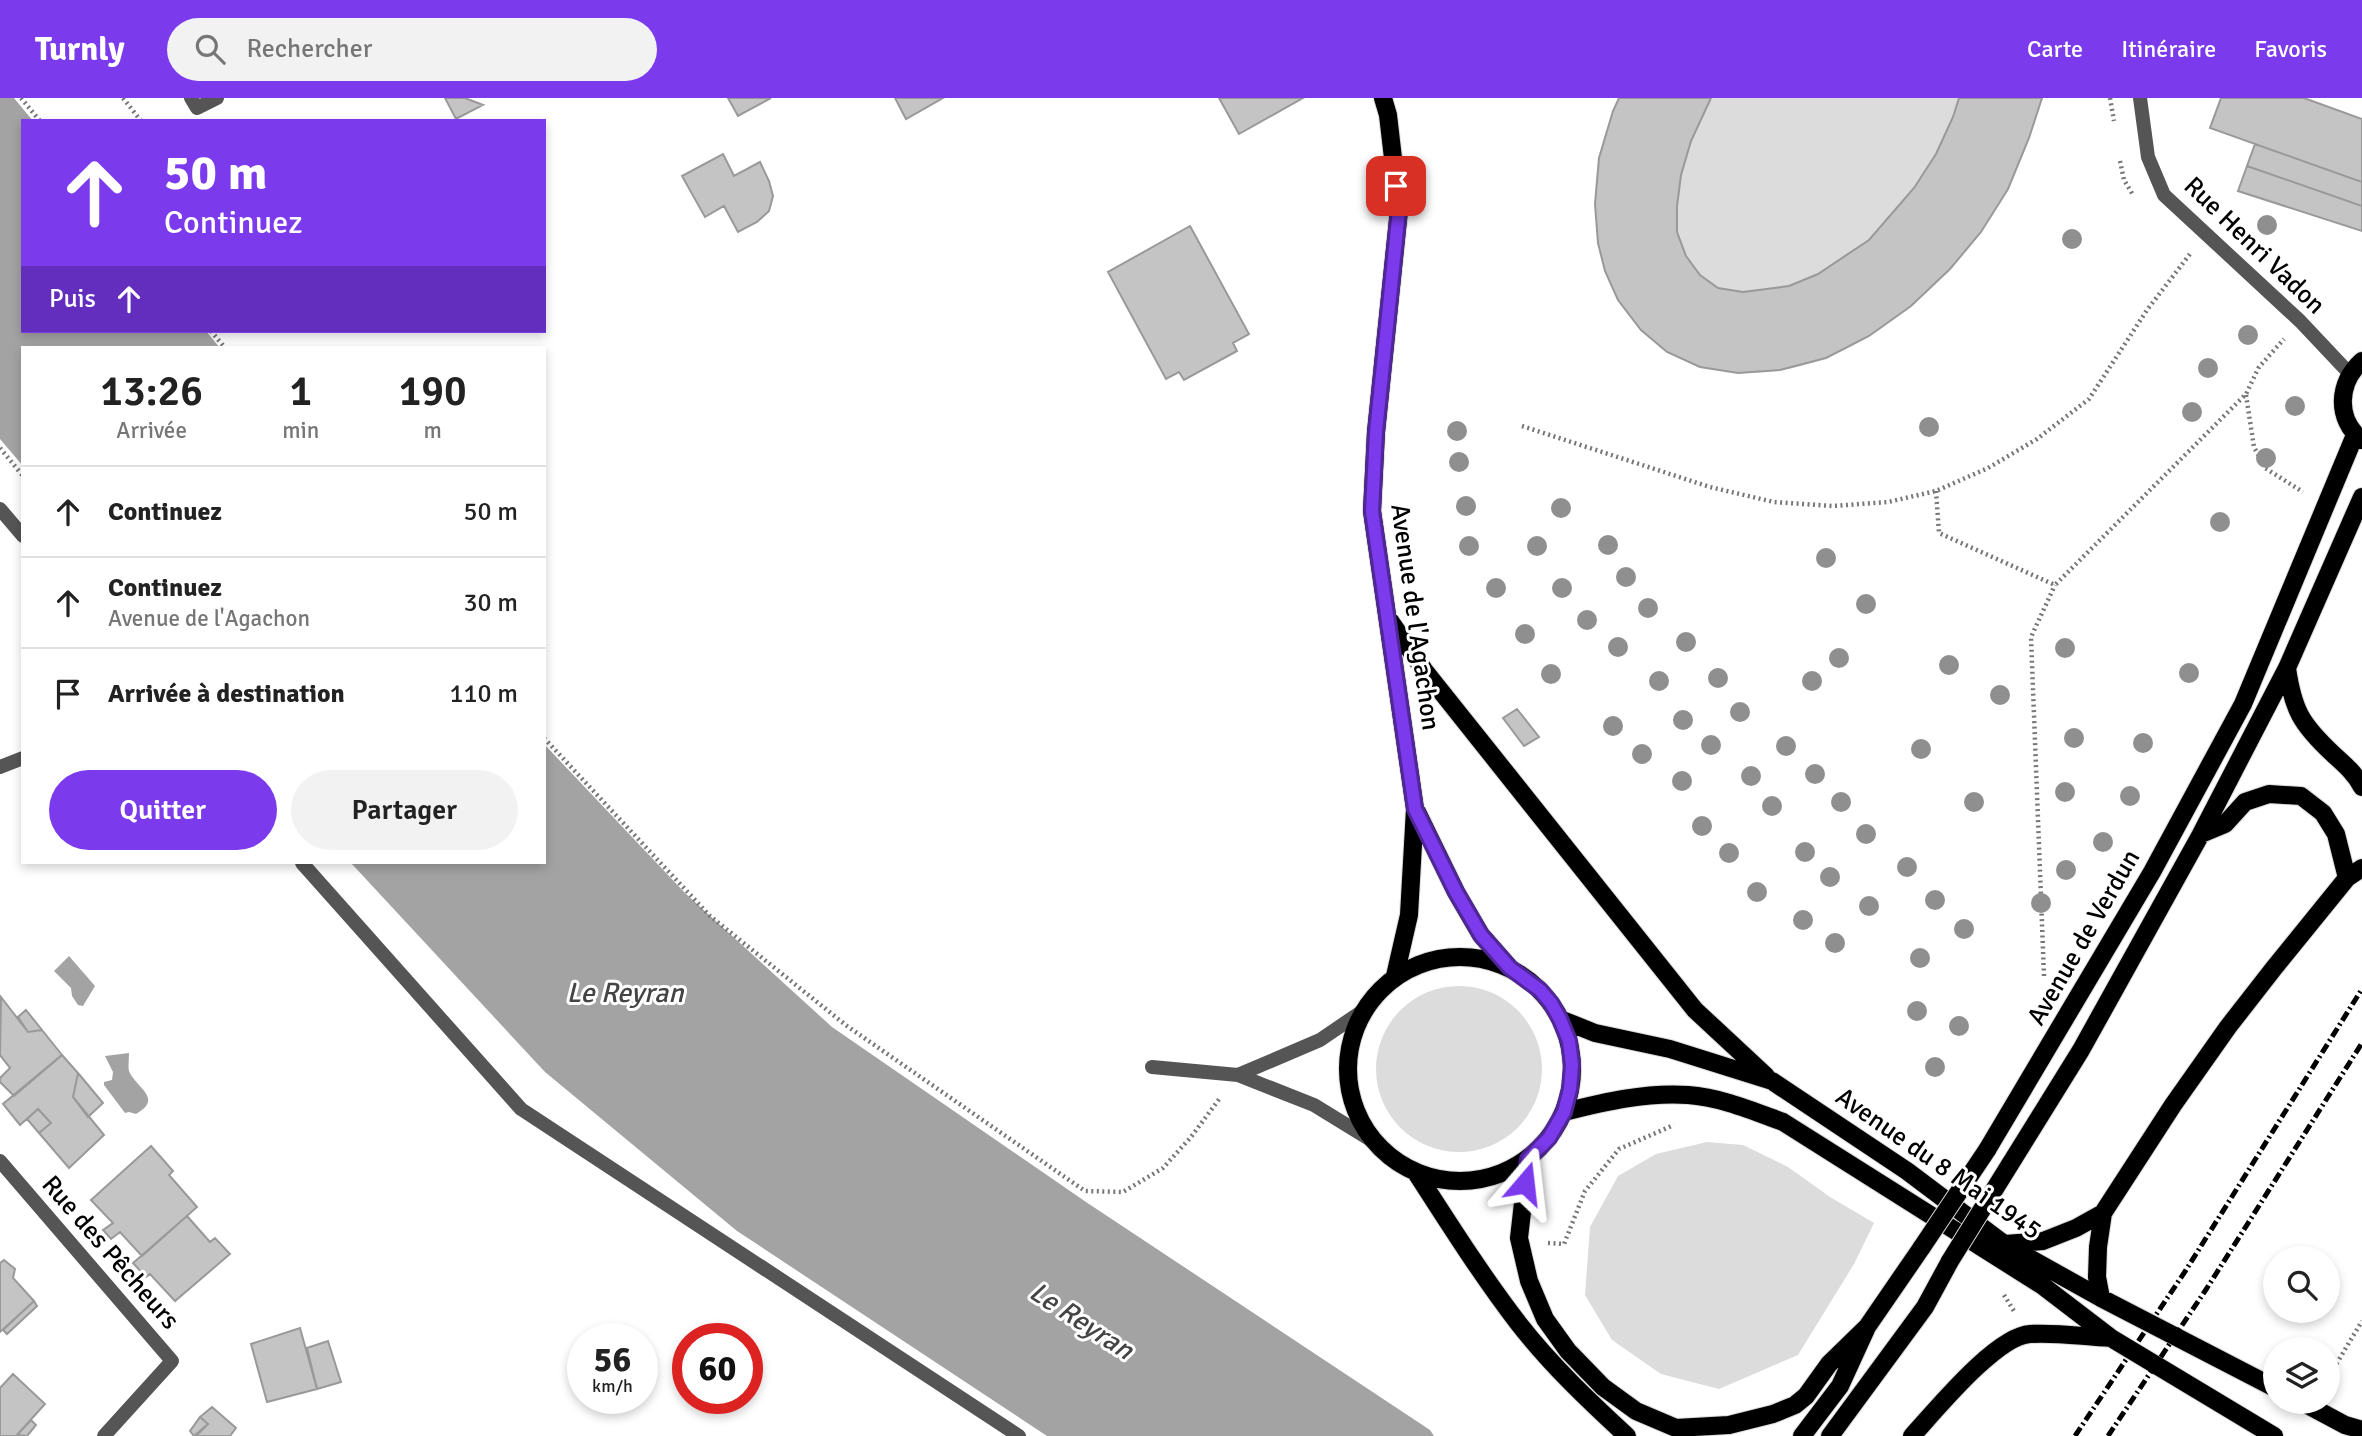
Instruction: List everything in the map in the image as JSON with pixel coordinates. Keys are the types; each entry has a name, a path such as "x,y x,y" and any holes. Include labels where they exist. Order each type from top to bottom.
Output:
{"main road":[{"name":"Avenue de l'Agachon","path":"1383,98 1388,115 1399,210 1376,432 1372,511 1415,809"},
{"path":"2356,367 2344,389 2342,405 2346,421 2358,437"},
{"name":"Avenue de Verdun","path":"1802,1436 1839,1386 1867,1327 1987,1150 2152,872 2243,704 2325,506 2358,437"},
{"name":"Avenue de Verdun","path":"1830,1436 1925,1307 1950,1261 2081,1050 2201,834 2287,668 2362,497"},
{"path":"1388,618 1423,670 1695,1010 1772,1081"},
{"path":"2287,668 2295,709 2314,736 2357,777 2362,787"},
{"path":"2101,1298 2097,1277 2103,1213 2173,1105 2228,1027 2354,873 2323,813 2301,796 2269,794 2245,802 2225,824 2201,834"},
{"path":"1415,809 1456,892 1481,935 1510,968 1540,990 1560,1019 1569,1041 1572,1065 1564,1112 1549,1138 1528,1159 1503,1174 1475,1181 1445,1181 1417,1174 1392,1160 1371,1140 1357,1116 1349,1089 1347,1062 1352,1035 1364,1010 1378,992 1395,976 1422,962 1452,956 1482,958 1510,968"},
{"path":"1395,976 1409,915 1415,809"},
{"name":"Avenue du 8 Mai 1945","path":"1560,1019 1595,1032 1670,1049 1772,1081 1907,1171 2004,1244 2101,1298 2263,1382"},
{"name":"Avenue du 8 Mai 1945","path":"1564,1112 1609,1100 1690,1095 1742,1107 1783,1122 2043,1286 2111,1338 2274,1436"},
{"path":"1528,1159 1519,1238 1529,1281 1545,1319 1568,1351 1603,1387 1636,1411 1676,1428 1729,1425 1773,1415 1795,1405 1806,1396 1829,1364 1867,1327"},
{"path":"1417,1174 1480,1273 1521,1326 1555,1366 1627,1436"},
{"path":"2004,1244 2043,1241 2076,1228 2103,1213"},
{"path":"1912,1436 1970,1374 2000,1347 2027,1334 2111,1338"},
{"path":"2324,1414 2362,1430"}],"street":[{"path":"191,98 197,108 217,98"},
{"name":"Rue Henri Vadon","path":"2140,98 2148,157 2164,195 2300,321 2356,367"},
{"path":"0,509 21,535"},
{"path":"0,768 21,759"},
{"path":"303,864 521,1110 1019,1436"},
{"path":"1238,1075 1320,1040 1364,1010"},
{"path":"1152,1067 1238,1075 1314,1105 1371,1140"},
{"name":"Rue des Pêcheurs","path":"0,1161 172,1361 104,1436"}],"path":[{"path":"21,98 38,119"},
{"path":"123,98 139,119"},
{"path":"1522,426 1710,487 1774,502 1847,505 1888,502 1936,491 1987,468 2037,439 2089,399 2147,310 2190,254"},
{"path":"2044,976 2032,637 2055,585 2246,394 2259,368 2300,321"},
{"path":"2246,394 2254,447 2265,468 2325,506"},
{"path":"0,448 21,474"},
{"path":"1936,491 1939,533 2055,585"},
{"path":"546,740 710,916 847,1026 1086,1191 1123,1192 1163,1168 1192,1137 1238,1075"},
{"path":"1564,1244 1585,1191 1619,1149 1671,1125 1685,1125"},
{"path":"2003,1294 2014,1310"},
{"path":"2340,1358 2362,1321"}],"shaded area":[{"path":"1619,98 2042,98 2026,145 2006,189 1981,231 1937,282 1908,308 1860,342 1826,358 1790,369 1755,373 1721,370 1689,361 1660,346 1636,323 1616,294 1602,258 1595,198 1600,156"},
{"path":"1459,986 1491,992 1518,1010 1536,1037 1542,1069 1536,1101 1518,1128 1491,1146 1459,1152 1427,1146 1400,1128 1382,1101 1376,1069 1382,1037 1400,1010 1427,992"},
{"path":"1707,1142 1743,1145 1788,1167 1830,1197 1874,1223 1854,1264 1798,1355 1719,1389 1661,1374 1612,1340 1585,1295 1590,1227 1618,1176 1656,1154"}],"water":[{"path":"0,98 14,98 31,119 21,119 21,333 208,333 218,346 21,346 21,464 0,439"},
{"name":"Le Reyran","path":"546,746 685,893 832,1027 1086,1202 1430,1430 1434,1436 1047,1436 737,1231 545,1072 352,864 546,864"},
{"path":"69,956 95,986 83,1006 78,1005 72,996 71,988 54,971"},
{"path":"129,1053 129,1071 148,1098 148,1103 136,1114 125,1113 104,1085 104,1082 112,1080 113,1072 105,1056"}],"building":[{"path":"445,98 465,98 483,105 456,119"},
{"path":"728,98 771,98 738,116"},
{"path":"895,98 943,98 906,119"},
{"path":"895,98 943,98 906,119"},
{"path":"1219,98 1303,98 1239,134"},
{"path":"1619,98 1711,98 1691,141 1681,175 1677,232 1686,256 1700,275 1718,288 1743,292 1789,286 1818,274 1869,240 1914,188 1936,154 1959,98 2042,98 2008,189 1981,232 1950,269 1911,306 1869,336 1826,358 1780,370 1738,373 1700,367 1667,352 1641,330 1618,300 1605,271 1598,243 1595,204 1599,158"},
{"path":"2221,98 2304,98 2362,119 2362,182 2210,128"},
{"path":"2255,144 2362,182 2362,206 2247,166"},
{"path":"723,154 734,176 760,162 773,196 769,211 757,222 738,232 724,206 705,217 682,176"},
{"path":"2247,166 2362,206 2362,231 2238,191"},
{"path":"1190,226 1249,334 1233,343 1237,351 1184,380 1179,372 1166,379 1108,272"},
{"path":"1517,709 1539,737 1524,746 1503,718"},
{"path":"1,997 28,1032 42,1030 62,1055 14,1096 0,1082 0,1078 10,1068 0,1055"},
{"path":"26,1010 42,1030 28,1032 18,1017"},
{"path":"62,1055 78,1073 73,1097 104,1135 69,1168 39,1133 51,1123 38,1109 20,1125 3,1104"},
{"path":"78,1073 103,1103 88,1117 73,1097"},
{"path":"38,1109 51,1123 39,1133 27,1119"},
{"path":"151,1146 173,1171 169,1175 197,1207 142,1256 120,1232 111,1239 103,1230 113,1223 91,1200"},
{"path":"187,1216 210,1242 215,1238 230,1254 175,1301 150,1274 146,1277 133,1263"},
{"path":"4,1260 15,1269 13,1278 34,1301 0,1332 0,1263"},
{"path":"34,1301 37,1306 7,1334 3,1330"},
{"path":"300,1328 317,1389 267,1402 251,1344"},
{"path":"328,1341 341,1382 317,1389 307,1348"},
{"path":"13,1374 45,1404 17,1435 19,1436 0,1436 0,1388"},
{"path":"212,1407 236,1428 230,1436 196,1436 208,1424 200,1417"},
{"path":"200,1417 208,1424 194,1436 190,1431"},
{"path":"31,1420 36,1425 27,1436 17,1435"}],"railway":[{"path":"2075,1436 2186,1270 2362,989"},
{"path":"2108,1436 2207,1288 2362,1043"}],"route":[{"path":"1396,186 1399,210 1376,432 1372,511 1415,809 1456,892 1481,935 1510,968 1526,978 1551,1003 1569,1041 1572,1065 1564,1112 1549,1138 1528,1159 1525,1183"}]}
